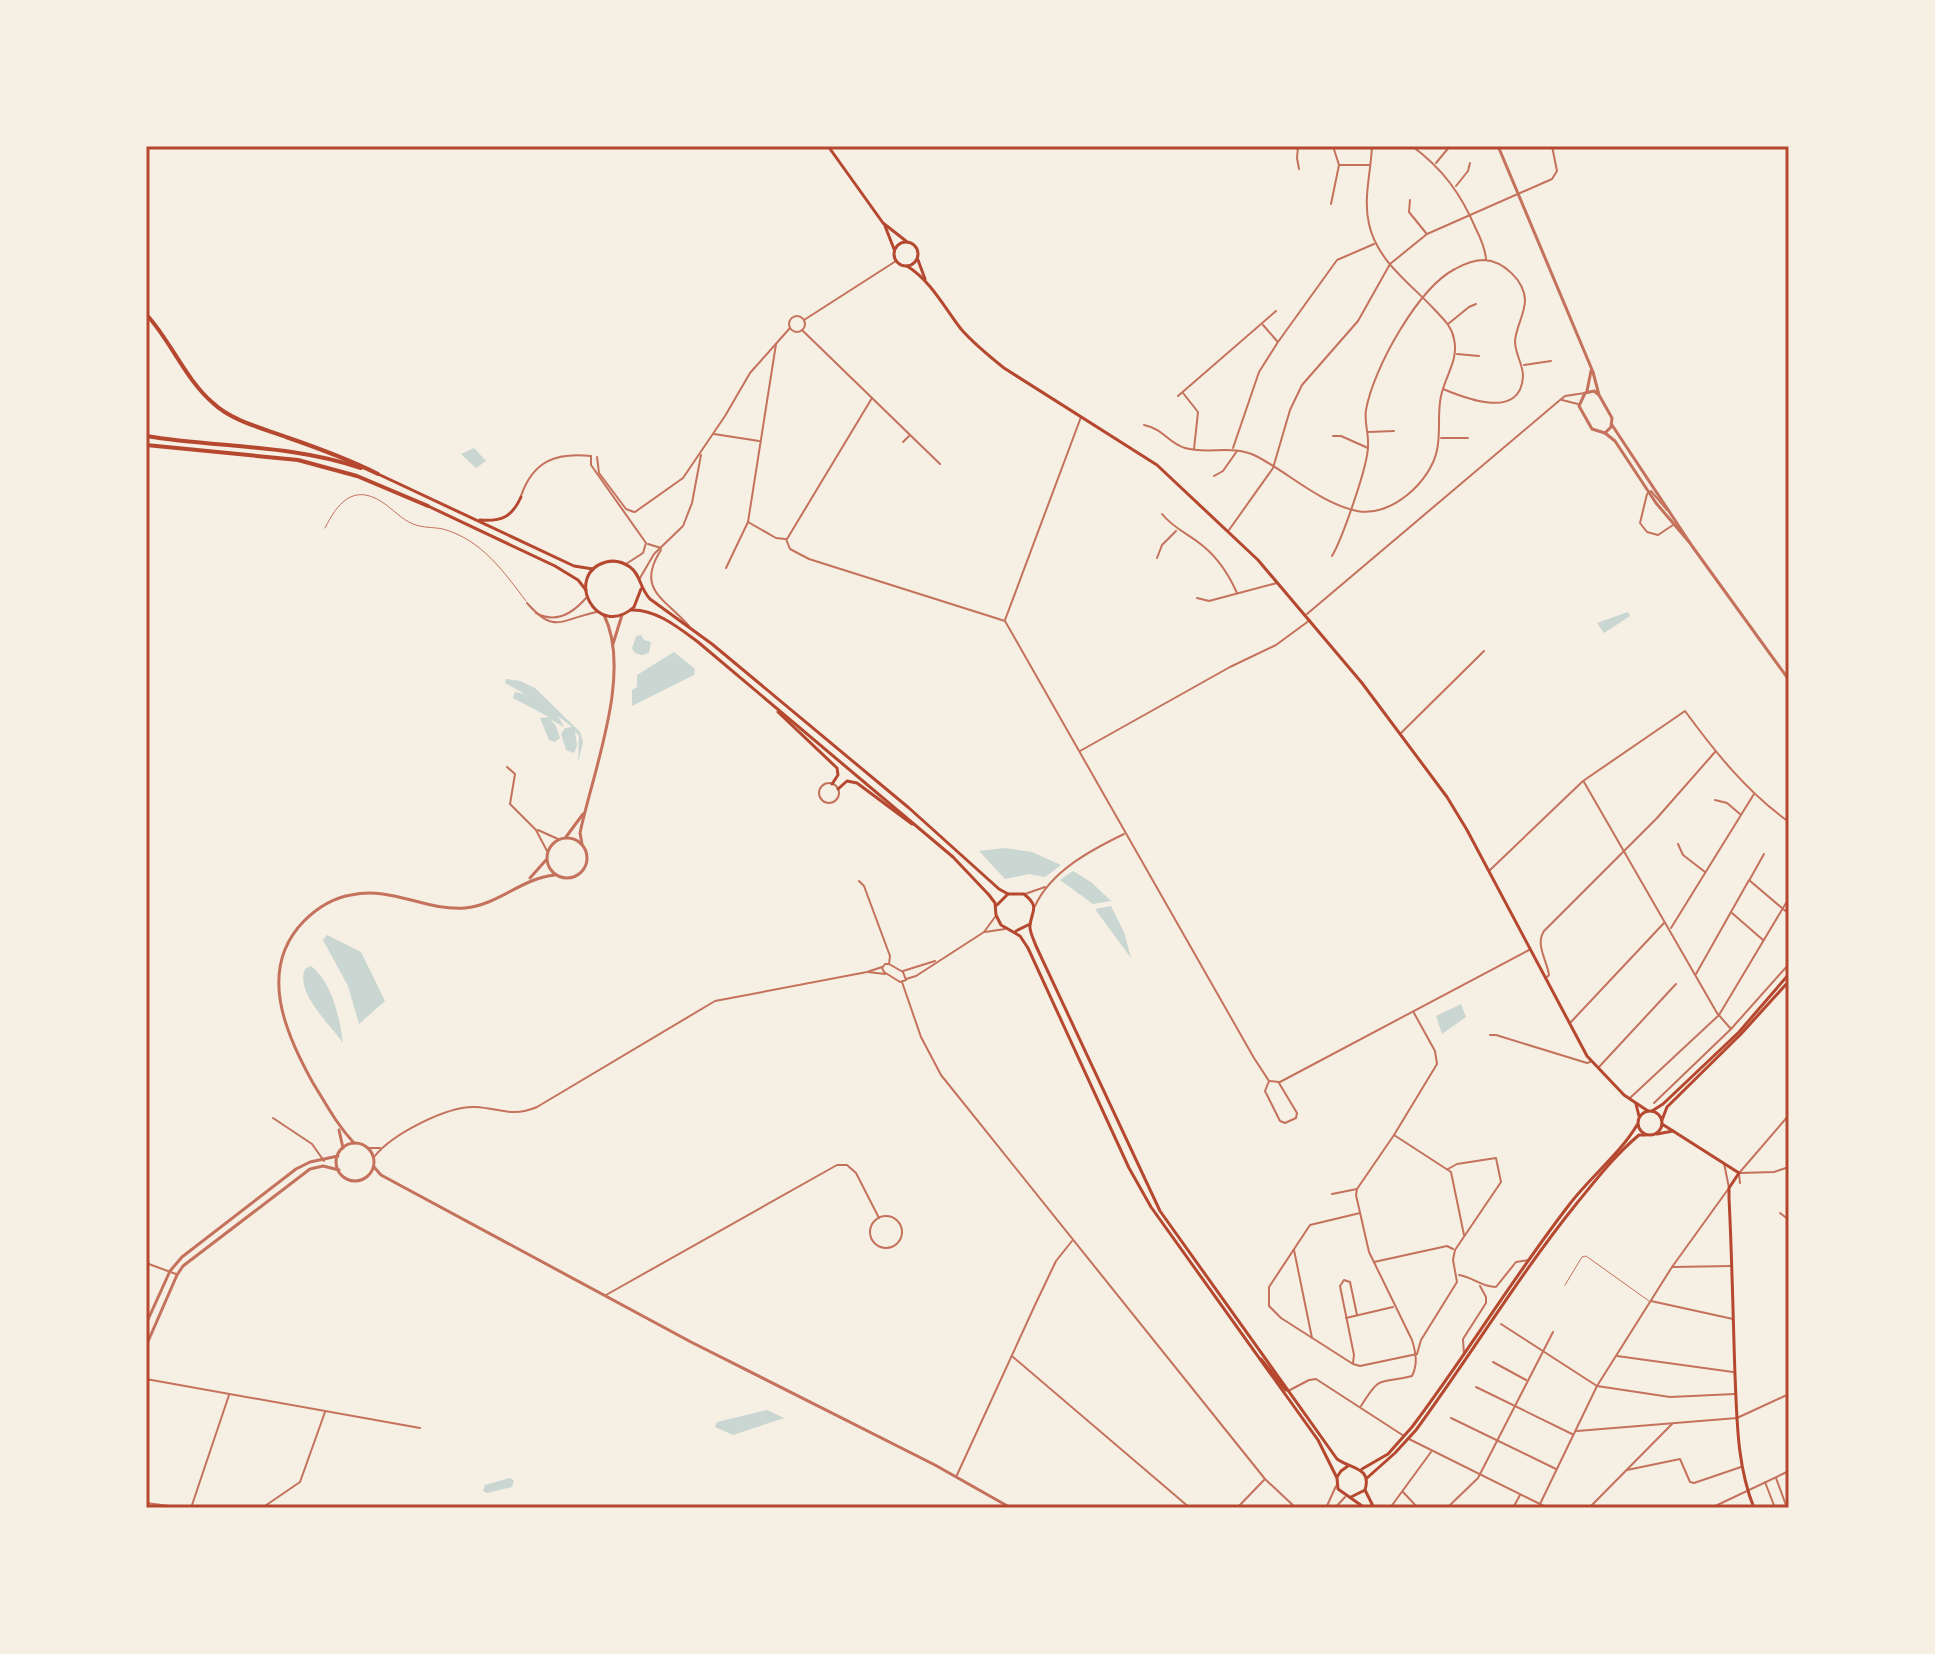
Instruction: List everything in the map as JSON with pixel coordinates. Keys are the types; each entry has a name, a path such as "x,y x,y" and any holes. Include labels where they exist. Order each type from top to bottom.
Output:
{"highway":[{"path":"146,314 201,391 220,409 240,420 346,458 378,474"},
{"path":"146,340 146,358"},
{"path":"146,436 309,453 378,474"},
{"path":"146,445 298,460 357,476 428,506"}],"main road":[{"path":"828,146 883,223 896,261 927,282 967,335 986,353 1140,453 1178,483 1278,583 1447,797 1591,1061 1636,1104 1658,1114 1662,1122 1674,1131 1739,1173 1729,1188 1737,1418 1741,1467 1754,1508"},
{"path":"883,223 916,247 927,282"},
{"path":"894,249 906,241"},
{"path":"907,266 918,258"},
{"path":"378,474 559,559 593,569"},
{"path":"476,520 505,518 521,497"},
{"path":"428,506 555,566 578,580 586,590"},
{"path":"609,561 626,564 639,579 639,599 631,610 622,615 598,612 587,597 588,577 593,569 609,561"},
{"path":"641,589 909,808 1008,894"},
{"path":"631,610 653,614 681,630 933,838 985,889 996,908"},
{"path":"758,693 837,768 838,775 832,784"},
{"path":"838,789 847,781 857,783 933,838"},
{"path":"1008,894 1024,894 1034,907 1030,924 1014,931 1005,929 996,915 1000,899 1008,894"},
{"path":"1030,924 1036,946 1160,1211 1318,1440 1337,1478 1337,1485 1364,1508"},
{"path":"1014,931 1028,948 1147,1200 1246,1341 1337,1459 1361,1469 1400,1445"},
{"path":"1639,1116 1663,1104 1739,1032 1789,974"},
{"path":"1657,1134 1667,1107 1789,981"},
{"path":"1414,1428 1569,1204 1629,1138 1639,1116 1636,1104"},
{"path":"1637,1125 1646,1135"},
{"path":"1349,1496 1360,1495 1365,1490 1367,1478 1414,1428 1565,1217 1628,1144 1639,1135 1674,1131"},
{"path":"1337,1478 1348,1466"},
{"path":"1361,1469 1367,1478"},
{"path":"1365,1490 1374,1508"}],"street":[{"path":"1298,146 1299,169"},
{"path":"1331,204 1339,165 1333,146"},
{"path":"1144,425 1162,431 1179,446 1193,450 1235,450 1257,457 1314,492 1350,509 1364,512 1391,504 1411,491 1427,473 1435,459 1439,438 1438,411 1442,389 1457,354 1448,324 1390,264 1375,243 1366,204 1372,146"},
{"path":"1412,146 1435,164 1455,188 1471,215 1486,260"},
{"path":"1435,164 1450,146"},
{"path":"1498,146 1591,367 1599,395 1612,418 1612,425 1692,546 1789,680"},
{"path":"1228,531 1273,468 1290,410 1302,385 1358,321 1390,264 1427,234 1555,177 1557,171 1552,146"},
{"path":"1455,188 1468,171 1470,163"},
{"path":"1339,165 1371,164"},
{"path":"1410,200 1409,212 1427,234"},
{"path":"1214,476 1223,471 1235,450 1259,372 1278,342 1337,260 1375,243"},
{"path":"1332,556 1366,465 1366,409 1395,339 1422,296 1448,273 1464,264 1486,260 1509,272 1524,292 1523,312 1515,343 1522,365 1521,387 1510,400 1502,403 1479,402 1442,389"},
{"path":"802,330 804,320 896,261"},
{"path":"1448,324 1476,304"},
{"path":"1178,396 1276,311"},
{"path":"633,523 635,512 683,478 702,453 750,373 790,328 793,317 804,320"},
{"path":"1262,324 1278,342"},
{"path":"790,328 795,332 802,330"},
{"path":"802,330 940,464"},
{"path":"726,568 748,522 776,343"},
{"path":"1457,354 1479,356"},
{"path":"1522,365 1551,361"},
{"path":"1579,406 1591,380 1591,367"},
{"path":"1306,615 1565,396 1594,391 1599,395"},
{"path":"1183,392 1198,412 1193,450"},
{"path":"786,539 872,398"},
{"path":"1560,400 1572,401 1579,406 1592,429 1605,433 1615,441 1649,493 1692,546"},
{"path":"1005,621 1081,417"},
{"path":"1605,433 1612,425"},
{"path":"1368,432 1394,431"},
{"path":"714,434 760,442"},
{"path":"903,442 909,435"},
{"path":"1333,436 1341,436 1368,448"},
{"path":"1439,438 1468,438"},
{"path":"639,579 654,554 678,533 688,514 702,453"},
{"path":"521,497 529,478 559,455 591,456 591,465 646,543 662,548"},
{"path":"597,457 599,473 626,509 635,512"},
{"path":"1649,493 1651,491 1670,513"},
{"path":"1649,493 1639,518 1641,526 1647,532 1658,535 1674,524"},
{"path":"1162,514 1177,530 1203,545 1217,559 1237,593"},
{"path":"748,522 776,538 786,539"},
{"path":"1157,558 1162,545 1177,530"},
{"path":"786,539 790,549 809,559 1005,621 1269,1081"},
{"path":"626,564 643,553 646,543"},
{"path":"662,548 653,562 652,584 657,597 690,627"},
{"path":"1197,598 1209,601 1278,583"},
{"path":"536,613 547,618 565,615 587,597"},
{"path":"527,603 542,620 551,623 598,612"},
{"path":"381,1148 354,1143 339,1126 295,1049 278,995 280,967 291,937 313,912 347,896 365,892 385,893 436,907 464,908 497,899 526,882 555,875 569,878 581,872 587,859 580,833 608,725 612,695 612,648 604,615"},
{"path":"612,648 622,615"},
{"path":"1080,751 1230,667 1276,645 1310,620"},
{"path":"1400,734 1484,651"},
{"path":"1489,871 1583,781 1685,711 1715,752 1789,822"},
{"path":"1545,977 1549,975 1549,970 1540,937 1684,790 1715,752"},
{"path":"507,767 515,774 510,804 536,830 547,851 546,860 526,882"},
{"path":"1583,781 1719,1015 1731,1029"},
{"path":"826,783 838,789 833,802 822,799 820,789 826,783"},
{"path":"1670,930 1755,793"},
{"path":"1715,800 1727,803 1741,815"},
{"path":"565,838 585,811"},
{"path":"536,830 582,844"},
{"path":"1034,907 1046,887 1086,854 1125,834"},
{"path":"547,851 558,839"},
{"path":"1678,844 1683,855 1706,873"},
{"path":"1696,975 1764,854"},
{"path":"546,860 555,875"},
{"path":"1749,880 1789,914"},
{"path":"859,881 864,886 890,956 889,964"},
{"path":"1024,894 1046,887"},
{"path":"1629,1098 1719,1015 1789,898"},
{"path":"1731,912 1763,940"},
{"path":"902,982 984,932 996,915"},
{"path":"1570,1023 1665,922"},
{"path":"984,932 1005,929"},
{"path":"1269,1081 1279,1082 1530,949"},
{"path":"901,971 940,960"},
{"path":"374,1157 381,1148 431,1117 446,1112 478,1107 514,1114 537,1107 715,1001 867,972 889,964"},
{"path":"889,964 901,971 906,979"},
{"path":"1654,1103 1731,1029 1789,964"},
{"path":"882,967 887,974 902,982 921,1037 937,1069 1265,1479 1296,1508"},
{"path":"867,972 887,974"},
{"path":"1597,1068 1676,984"},
{"path":"1413,1012 1435,1051 1437,1064 1357,1189 1372,1262 1417,1354"},
{"path":"1490,1035 1587,1063 1591,1061"},
{"path":"1269,1081 1265,1091 1280,1121 1285,1123 1297,1116 1279,1082"},
{"path":"1740,1183 1739,1173 1789,1115"},
{"path":"273,1118 312,1144 324,1161"},
{"path":"339,1126 343,1148"},
{"path":"1394,1135 1448,1169 1453,1177 1465,1236"},
{"path":"339,1170 338,1156 343,1148 354,1143"},
{"path":"368,1148 374,1157 374,1167 368,1176"},
{"path":"146,1324 170,1271 182,1257 291,1172 302,1165 338,1156"},
{"path":"1360,1407 1383,1379 1412,1376 1421,1340 1455,1288 1458,1275 1453,1260 1455,1250 1501,1182 1498,1160 1492,1157 1448,1169"},
{"path":"1540,1504 1597,1386 1649,1301 1729,1188 1724,1163"},
{"path":"605,1296 837,1165 847,1165 856,1173 879,1218"},
{"path":"146,1346 183,1266 296,1179 315,1167 323,1166 339,1170 352,1180 381,1175"},
{"path":"374,1167 381,1175 605,1296 956,1476 1011,1508"},
{"path":"1739,1173 1774,1172 1789,1167"},
{"path":"291,1172 296,1179"},
{"path":"1332,1194 1357,1189"},
{"path":"1360,1213 1310,1225 1269,1287 1268,1302 1275,1314 1353,1364 1367,1365 1417,1354"},
{"path":"1780,1213 1789,1220"},
{"path":"890,1216 899,1222 902,1237 896,1245 881,1247 873,1241 870,1230 879,1218 890,1216"},
{"path":"956,1476 1056,1261 1073,1240"},
{"path":"1372,1262 1447,1246 1455,1250"},
{"path":"1294,1249 1312,1338"},
{"path":"1458,1275 1480,1285 1496,1287 1516,1262 1530,1260"},
{"path":"146,1263 177,1275"},
{"path":"1672,1267 1733,1266"},
{"path":"1353,1364 1354,1355 1340,1286 1344,1280 1350,1282 1357,1315"},
{"path":"1464,1355 1463,1339 1486,1303 1480,1285"},
{"path":"1649,1301 1733,1319"},
{"path":"1346,1318 1395,1307"},
{"path":"1501,1324 1597,1386 1670,1397 1736,1394"},
{"path":"1447,1508 1480,1475 1553,1332"},
{"path":"1012,1356 1190,1508"},
{"path":"1615,1356 1735,1372"},
{"path":"1493,1362 1527,1381"},
{"path":"146,1379 420,1428"},
{"path":"1286,1392 1316,1379 1431,1451 1548,1508"},
{"path":"1476,1387 1575,1433 1737,1418 1789,1394"},
{"path":"191,1508 230,1394"},
{"path":"262,1508 300,1482 325,1410"},
{"path":"1451,1418 1557,1469"},
{"path":"1589,1508 1672,1424"},
{"path":"1390,1508 1431,1451"},
{"path":"1627,1470 1680,1459 1690,1482 1694,1483 1741,1467"},
{"path":"1711,1508 1788,1471 1789,1477"},
{"path":"1776,1477 1787,1508"},
{"path":"1237,1508 1265,1479"},
{"path":"1765,1481 1775,1508"},
{"path":"1326,1508 1337,1485"},
{"path":"1402,1491 1418,1508"},
{"path":"1513,1508 1520,1494"},
{"path":"1335,1508 1349,1496"},
{"path":"146,1503 185,1508"}],"lane":[{"path":"325,528 342,501 364,496 374,498 415,525 442,529 467,540 503,569 527,603"},
{"path":"1565,1285 1582,1257 1586,1256 1649,1301"}],"shaded area":[{"path":"474,448 486,461 476,468 461,454"},
{"path":"1628,612 1630,616 1604,633 1597,623"},
{"path":"641,635 651,642 649,653 642,655 632,648 636,636"},
{"path":"674,652 695,669 694,675 632,706 632,690 637,687 637,675"},
{"path":"506,679 535,688 580,732 583,742 578,762 579,736 575,731 577,746 574,753 566,750 561,734 565,728 572,727 558,716 564,727 550,719 560,738 555,742 549,740 540,718 549,717 513,698 515,692 525,694 505,683"},
{"path":"1005,848 1032,852 1061,865 1045,877 1029,874 1005,879 979,851"},
{"path":"1073,871 1091,882 1111,901 1093,904 1060,880"},
{"path":"1111,906 1124,932 1131,958 1095,909"},
{"path":"327,935 361,952 385,1001 359,1024 348,986 323,940"},
{"path":"311,966 330,991 343,1043 309,998 303,978 305,969"},
{"path":"1461,1004 1466,1017 1442,1034 1436,1016"},
{"path":"767,1410 784,1418 733,1435 715,1427 717,1422"},
{"path":"510,1478 514,1481 512,1487 487,1493 483,1491 485,1485"}]}
